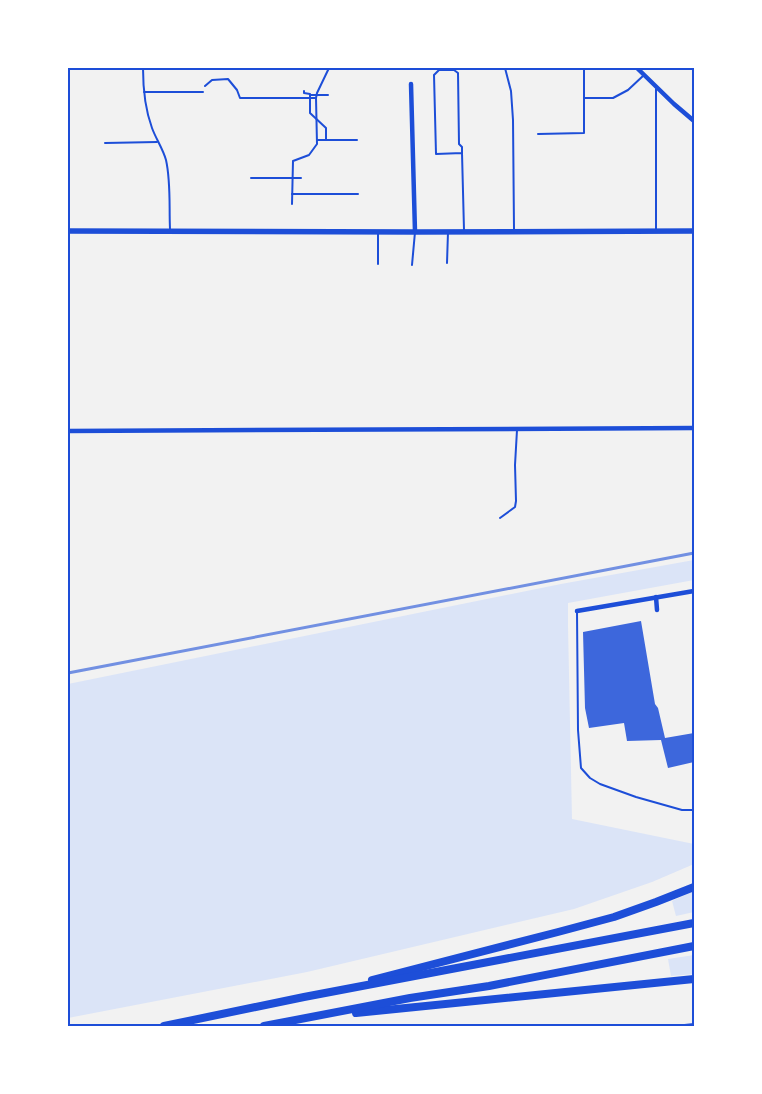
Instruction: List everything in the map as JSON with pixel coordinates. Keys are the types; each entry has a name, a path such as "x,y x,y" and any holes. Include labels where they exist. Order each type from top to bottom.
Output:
{"highway":[{"path":"304,997 558,932 614,916 694,887"},
{"path":"164,1026 304,997 694,923"},
{"path":"264,1026 410,998 489,986 694,946"},
{"path":"312,1017 694,979"}],"street":[{"path":"637,68 694,121"},
{"path":"411,84 415,232"},
{"path":"68,231 694,231"},
{"path":"68,430 694,428"},
{"path":"577,611 694,591"},
{"path":"656,597 657,610"}],"lane":[{"path":"143,68 148,116 166,159 168,171 170,232"},
{"path":"504,68 511,91 513,120 514,232"},
{"path":"535,69 584,69 584,133 538,134"},
{"path":"462,154 436,154 434,75 439,70 454,70 458,73 459,144 462,147 464,232"},
{"path":"584,98 613,98 628,90 644,75"},
{"path":"656,86 656,231"},
{"path":"144,92 203,92"},
{"path":"105,143 158,142"},
{"path":"378,232 378,264"},
{"path":"412,265 415,232"},
{"path":"447,263 448,232"},
{"path":"500,518 515,506 516,501 517,428"},
{"path":"577,611 578,730 581,768 590,778 600,784 636,797 682,810 694,810"},
{"path":"675,1026 694,1024"}],"path":[{"path":"292,204 292,161 309,155 317,144 316,97 329,68"},
{"path":"203,92 205,86 212,80 228,79 237,90 240,98 316,97 328,95"},
{"path":"304,91 304,93 310,94 310,113 326,128 326,140"},
{"path":"317,140 357,140"},
{"path":"251,178 300,178"},
{"path":"292,194 358,194"}],"shaded area":[{"path":"694,560 694,580 568,603 568,626 572,819 694,844 694,864 652,882 574,909 307,972 68,1018 68,684 561,584"},
{"path":"694,891 694,912 676,916 672,901"},
{"path":"694,955 694,974 671,976 668,959"}],"building":[{"path":"641,621 655,704 658,708 665,738 694,733 694,762 668,768 661,740 627,741 624,723 589,728 585,708 583,632"}],"railway":[{"path":"68,673 694,553"}]}
